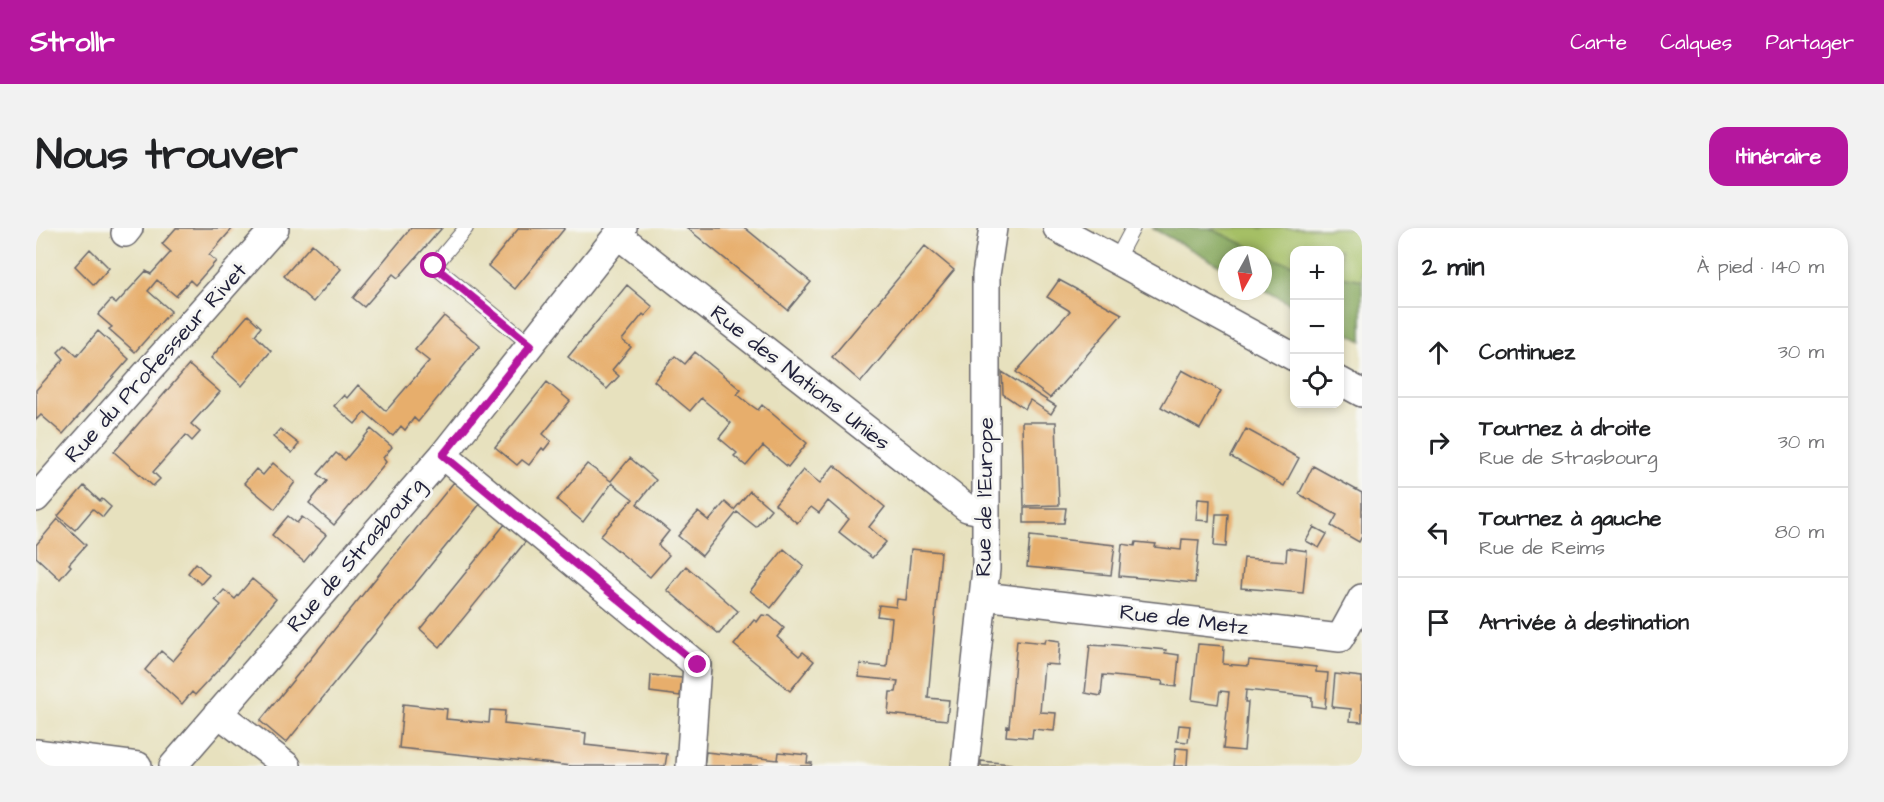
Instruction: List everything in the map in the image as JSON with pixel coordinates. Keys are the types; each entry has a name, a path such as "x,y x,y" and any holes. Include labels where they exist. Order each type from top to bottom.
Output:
{"street":[{"name":"Rue du Professeur Rivet","path":"36,498 275,228"},
{"name":"Rue de l'Europe","path":"965,766 986,569 986,274 993,228"},
{"path":"1057,228 1290,355"},
{"name":"Rue de Strasbourg","path":"173,766 443,455 620,231"},
{"name":"Rue des Nations Unies","path":"620,231 967,508 986,512"},
{"path":"1344,383 1362,393"},
{"path":"443,455 698,665 690,766"},
{"name":"Rue de Metz","path":"983,596 1340,638 1362,598"},
{"path":"218,713 287,766"},
{"path":"36,753 138,766"}],"lane":[{"path":"466,228 434,266 531,345"},
{"path":"1116,260 1133,228"}],"green space":[{"path":"1152,228 1209,228 1247,246 1218,246 1218,264"},
{"path":"1209,228 1362,228 1362,280 1344,277 1344,246 1290,246 1290,264 1272,258 1272,246 1247,246"},
{"path":"1272,258 1290,264 1290,304 1272,294"},
{"path":"1344,277 1362,280 1362,341 1344,331"}],"building":[{"path":"176,228 233,228 209,255 216,261 195,285 190,280 176,296 157,280 148,291 171,311 135,352 109,329 112,327 98,315 111,300 116,304 146,271 151,274 171,252 162,244"},
{"path":"411,228 442,228 398,278 393,274 364,307 353,298"},
{"path":"519,228 565,228 515,289 488,266"},
{"path":"687,228 745,228 811,282 788,310"},
{"path":"312,244 341,269 313,302 284,276"},
{"path":"925,246 954,270 861,382 832,357"},
{"path":"90,249 109,268 94,285 75,266"},
{"path":"1059,280 1122,314 1050,398 1016,372 1070,311 1047,297"},
{"path":"627,285 653,307 645,316 643,314 622,340 631,347 612,370 619,376 607,389 568,357"},
{"path":"248,315 261,327 255,335 271,351 242,386 211,358"},
{"path":"444,316 480,346 418,422 414,418 405,430 401,426 393,436 365,412 355,424 334,406 344,395 347,398 358,385 386,411 429,361 415,350"},
{"path":"98,331 129,359 63,434 41,415 36,420 36,390 64,359 58,352 65,345 77,356"},
{"path":"695,352 741,390 737,394 748,403 758,410 762,405 807,443 788,467 763,446 746,466 734,456 737,453 719,438 731,423 701,398 690,411 654,381 675,356 685,364"},
{"path":"189,365 220,392 191,424 200,432 192,441 186,435 153,472 160,479 153,486 114,452"},
{"path":"1182,370 1221,391 1200,429 1161,407"},
{"path":"1002,372 1056,406 1051,414 1030,400 1025,409 1003,394"},
{"path":"547,382 570,401 543,434 551,441 544,450 542,448 529,465 522,460 517,465 495,447"},
{"path":"1022,422 1056,422 1059,505 1024,506"},
{"path":"280,429 299,444 292,453 273,437"},
{"path":"371,429 392,447 383,458 386,462 334,525 309,503 327,481 318,474 336,453 345,460"},
{"path":"1246,429 1299,458 1284,486 1231,457"},
{"path":"630,458 656,480 637,504 669,531 658,545 669,555 650,577 600,536 633,499 612,483 583,522 557,500 587,464 611,481"},
{"path":"273,463 295,482 275,509 244,483 256,469 263,475"},
{"path":"834,465 885,507 869,527 886,542 872,558 839,532 849,519 828,501 819,513 811,507 797,523 775,504 803,470 820,483"},
{"path":"1313,466 1362,493 1362,536 1359,542 1331,526 1337,515 1299,494"},
{"path":"454,482 480,504 286,743 260,721"},
{"path":"84,486 100,501 102,499 111,507 103,517 93,509 75,530 58,516"},
{"path":"750,491 771,509 756,527 737,512 702,556 678,536 698,512 709,521 725,502 734,510"},
{"path":"1198,499 1210,500 1209,521 1196,520"},
{"path":"1024,508 1066,508 1064,523 1024,523"},
{"path":"1216,514 1228,514 1226,547 1214,546"},
{"path":"288,516 297,523 302,517 326,535 304,562 272,535"},
{"path":"58,519 86,545 69,564 71,566 60,579 36,557 36,545"},
{"path":"505,524 526,541 440,647 420,629"},
{"path":"1314,527 1327,534 1319,548 1306,541"},
{"path":"1030,536 1115,545 1111,575 1027,567"},
{"path":"1182,539 1199,540 1195,583 1119,576 1122,544 1135,546 1136,542 1156,544 1155,547 1181,550"},
{"path":"1287,548 1307,551 1303,593 1241,588 1244,558 1286,561"},
{"path":"784,549 804,566 771,608 750,591"},
{"path":"911,549 941,552 928,698 949,700 947,720 888,714 890,692 896,692 898,681 859,677 860,664 887,667 892,618 877,616 879,605 896,607 897,599 906,600"},
{"path":"196,563 209,575 201,584 188,573"},
{"path":"686,566 738,611 719,634 667,590"},
{"path":"252,579 276,599 222,666 195,695 192,692 182,704 145,670 161,651 173,661 221,605 215,600 224,590 235,599"},
{"path":"762,615 770,616 784,628 777,637 799,656 803,652 814,661 790,691 734,645 754,620 757,622"},
{"path":"1046,639 1060,641 1058,665 1044,664 1040,712 1056,713 1054,731 1033,729 1032,738 1006,736 1007,726 1009,727 1017,640 1045,643"},
{"path":"1106,644 1166,650 1165,653 1179,655 1176,687 1162,685 1163,681 1103,675 1101,696 1085,693 1090,645 1106,646"},
{"path":"1198,644 1224,646 1223,664 1248,666 1249,660 1316,667 1316,672 1328,673 1325,708 1312,706 1312,697 1246,690 1245,702 1248,702 1244,751 1223,749 1229,692 1220,691 1218,704 1192,700"},
{"path":"1335,674 1362,677 1362,722 1350,721 1351,709 1332,707"},
{"path":"651,675 682,678 680,696 650,692"},
{"path":"403,704 447,709 446,719 489,723 490,710 505,711 504,724 586,733 585,745 667,754 665,766 572,766 399,748"},
{"path":"1179,725 1190,726 1188,742 1177,741"},
{"path":"1176,748 1188,749 1187,766 1174,766"},
{"path":"706,752 778,760 779,752 808,755 807,763 812,763 811,766 704,766"},
{"path":"981,761 1011,764 1011,766 981,766"}],"route":[{"path":"434,266 531,345 443,455 698,665"}]}
